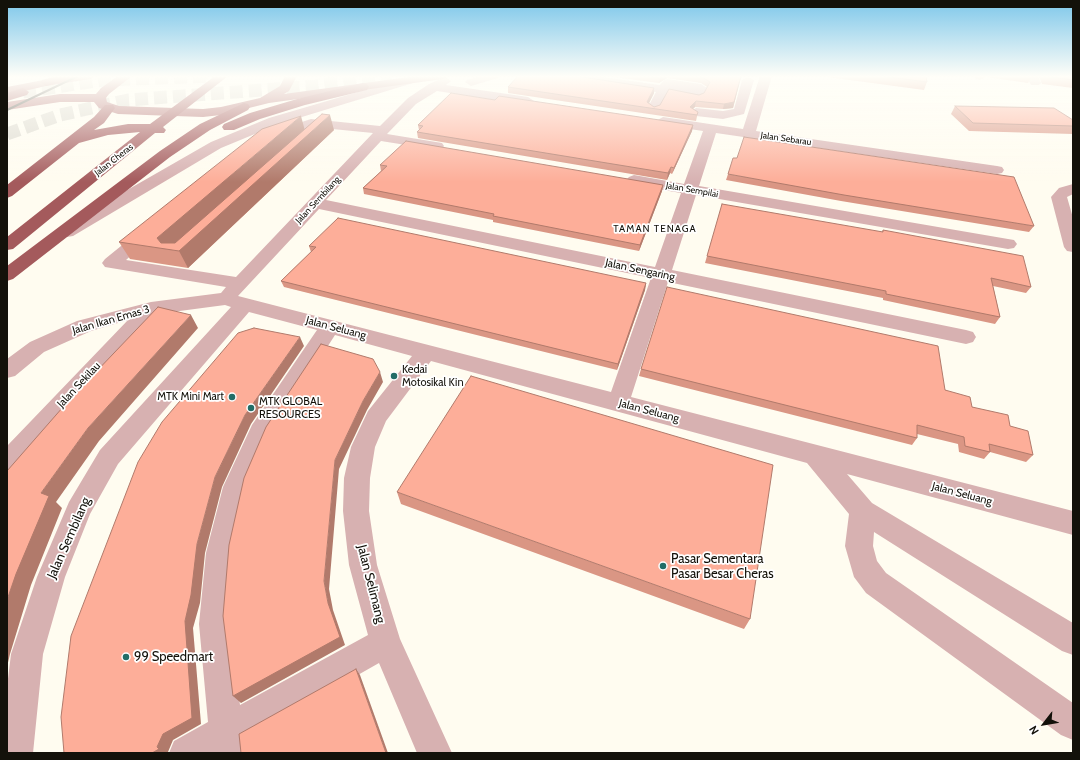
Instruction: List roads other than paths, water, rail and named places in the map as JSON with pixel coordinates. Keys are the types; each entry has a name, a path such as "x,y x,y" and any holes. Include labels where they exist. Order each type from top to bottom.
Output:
{"highway":[{"path":"7,193 99,120 106,111"},
{"name":"Jalan Cheras","path":"7,245 120,144 161,111"},
{"name":"Jalan Cheras","path":"38,202 169,111"},
{"path":"7,275 144,169 205,127 235,111"},
{"path":"144,169 202,139 255,116 270,111"},
{"path":"70,143 106,131 128,128 149,128 164,132 168,136 169,145 165,154"}],"main road":[{"path":"149,111 203,113 213,111"}],"street":[{"path":"53,240 216,145 274,121 304,111"},
{"name":"Jalan Sembilang","path":"16,753 27,654 51,577 78,510 109,457 237,296 315,203 402,111"},
{"path":"649,111 652,113 659,111"},
{"path":"695,111 723,115 739,111"},
{"path":"748,134 755,111"},
{"name":"Jalan Sebarau","path":"652,113 711,128 997,170"},
{"path":"256,145 262,140 311,123 380,133 455,150"},
{"path":"306,140 323,124"},
{"path":"618,403 711,128"},
{"name":"Jalan Sempilai","path":"619,178 1008,244"},
{"path":"1073,189 1064,191 1059,196 1073,245"},
{"name":"Jalan Sengaring","path":"315,203 966,337"},
{"name":"Jalan Seluang","path":"159,224 111,263 237,296 330,327 1073,523"},
{"name":"Jalan Ikan Emas 3","path":"7,370 37,347 62,335 117,316 151,308 237,296"},
{"name":"Jalan Sekilau","path":"7,462 151,308"},
{"path":"229,742 214,624 220,553 236,487 260,432 330,327"},
{"name":"Jalan Selimang","path":"427,352 376,417 363,447 357,478 356,511 363,565 386,642 435,753"},
{"path":"815,455 863,511 1073,640"},
{"path":"863,511 859,546 864,567 876,583 1073,723"},
{"path":"186,753 229,742 386,642"}],"tunnel":[{"path":"7,134 60,115 76,111"}],"place":[{"name":"Kedai Motosikal Kin","path":"394,376"},
{"name":"MTK Mini Mart","path":"232,397"},
{"name":"MTK GLOBAL RESOURCES","path":"251,408"},
{"name":"Pasar Sementara Pasar Besar Cheras","path":"663,566"},
{"name":"99 Speedmart","path":"126,657"}],"district":[{"name":"TAMAN TENAGA","path":"655,229"}]}
